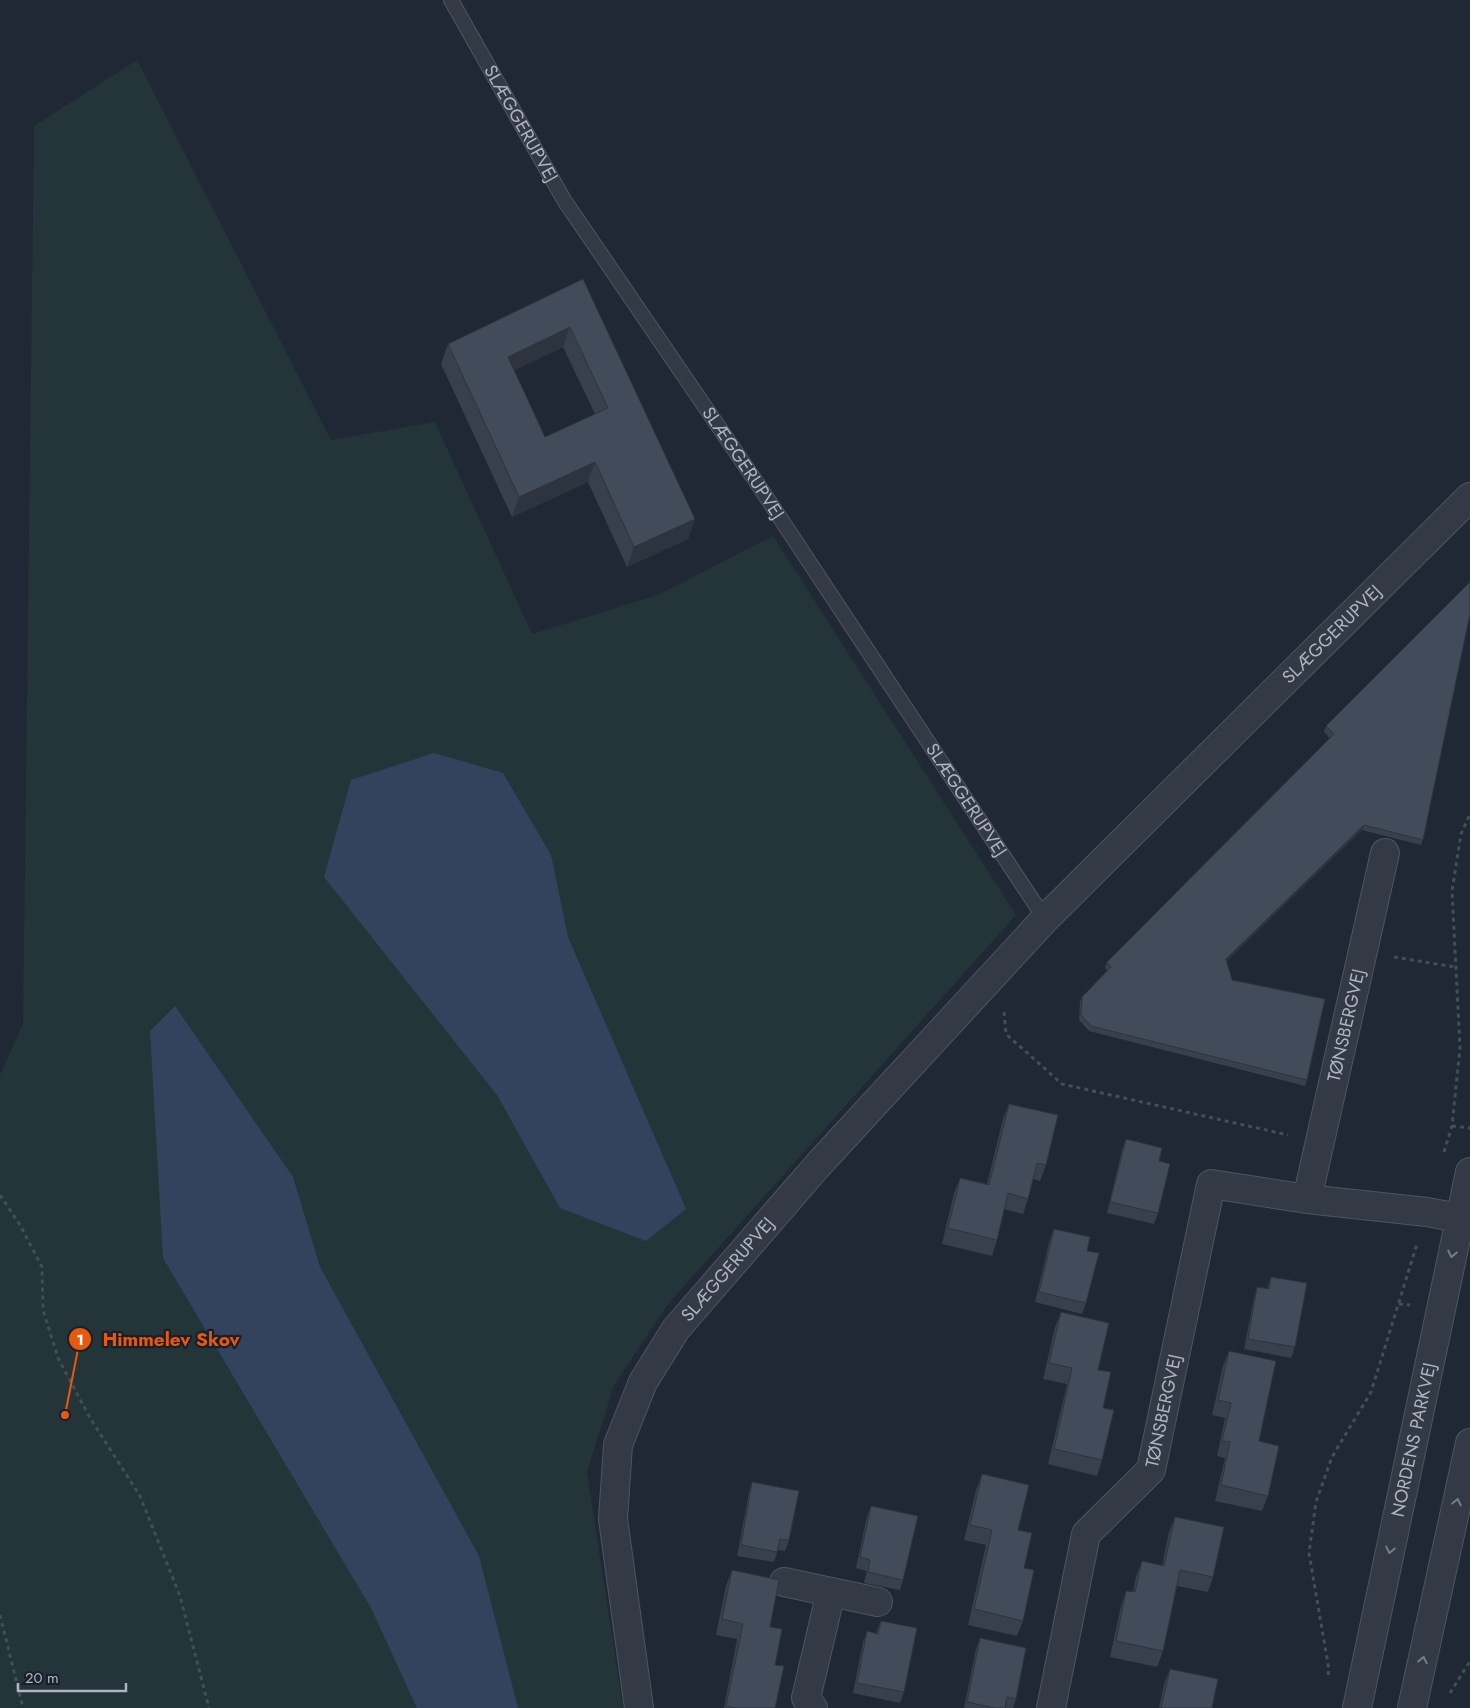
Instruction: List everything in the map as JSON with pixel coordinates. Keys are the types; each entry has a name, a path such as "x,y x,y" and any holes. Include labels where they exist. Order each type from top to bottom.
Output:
{"street":[{"name":"SLÆGGERUPVEJ","path":"639,1708 613,1519 618,1445 643,1382 676,1329 819,1164 1045,919 1470,497"},
{"name":"TØNSBERGVEJ","path":"1307,1200 1385,853"},
{"name":"NORDENS PARKVEJ","path":"1357,1708 1465,1219 1470,1172"},
{"name":"TØNSBERGVEJ","path":"1051,1708 1086,1534 1151,1470 1211,1184 1307,1200 1427,1212 1465,1219"},
{"path":"1412,1708 1470,1443"},
{"path":"784,1582 878,1602"},
{"path":"813,1708 806,1698 831,1592"}],"lane":[{"name":"SLÆGGERUPVEJ","path":"452,0 564,200 757,483 1045,919"}],"path":[{"path":"1442,1160 1452,1126 1460,1048 1452,891 1461,834 1470,814"},
{"path":"1363,952 1456,966"},
{"path":"1004,1011 1006,1034 1062,1084 1320,1143"},
{"path":"1452,1126 1470,1128"},
{"path":"0,1195 20,1225 42,1267 43,1310 58,1358 90,1418 140,1496 180,1596 209,1708"},
{"path":"1328,1680 1329,1670 1310,1553 1316,1502 1332,1457 1371,1392 1427,1212"},
{"path":"0,1615 23,1708"},
{"path":"1448,1696 1470,1661"}],"shaded area":[{"path":"137,60 331,440 435,422 532,634 658,595 773,536 1016,915 668,1304 614,1385 587,1472 623,1708 0,1708 0,1075 23,1024 34,126"}],"water":[{"path":"434,753 503,773 551,855 568,937 686,1209 646,1241 560,1208 497,1095 324,877 351,780"},
{"path":"175,1006 293,1177 320,1267 479,1556 518,1708 417,1708 371,1608 163,1258 150,1031"}],"building":[{"path":"583,279 695,519 634,547 595,462 519,497 448,344","holes":["570,327 608,408 545,437 508,357"]},
{"path":"1470,582 1470,614 1423,840 1364,825 1226,959 1232,980 1325,999 1307,1080 1091,1026 1081,1015 1082,997 1111,967 1107,962 1334,734 1326,726"},
{"path":"1009,1104 1058,1115 1046,1165 1037,1163 1028,1199 1008,1193 997,1240 948,1228 960,1178 989,1185"},
{"path":"1126,1139 1162,1148 1159,1161 1170,1164 1158,1213 1110,1202"},
{"path":"1054,1229 1090,1237 1087,1251 1099,1253 1086,1303 1039,1292"},
{"path":"1271,1277 1307,1283 1295,1347 1248,1339 1257,1287 1269,1289"},
{"path":"1061,1312 1109,1323 1098,1370 1111,1372 1103,1408 1114,1410 1102,1460 1054,1449 1072,1368 1049,1363"},
{"path":"1229,1351 1276,1361 1259,1441 1279,1446 1268,1496 1221,1485 1230,1442 1222,1441 1231,1403 1218,1400"},
{"path":"982,1474 1029,1485 1018,1530 1032,1533 1024,1568 1034,1570 1023,1621 974,1609 992,1530 970,1525"},
{"path":"752,1482 799,1491 789,1540 780,1539 777,1552 741,1545"},
{"path":"871,1506 918,1516 903,1580 868,1572 870,1560 860,1557"},
{"path":"1175,1517 1224,1527 1213,1577 1180,1570 1163,1651 1116,1641 1126,1591 1135,1592 1142,1561 1164,1566"},
{"path":"732,1570 779,1580 770,1627 782,1629 775,1665 784,1666 775,1708 736,1708 726,1706 743,1624 722,1619"},
{"path":"881,1621 917,1628 904,1692 857,1683 867,1631 878,1634"},
{"path":"980,1638 1026,1648 1016,1699 1007,1697 1005,1708 995,1708 967,1702"},
{"path":"1170,1669 1218,1679 1212,1708 1161,1708"}],"place":[{"name":"Himmelev Skov","path":"65,1415"}]}
